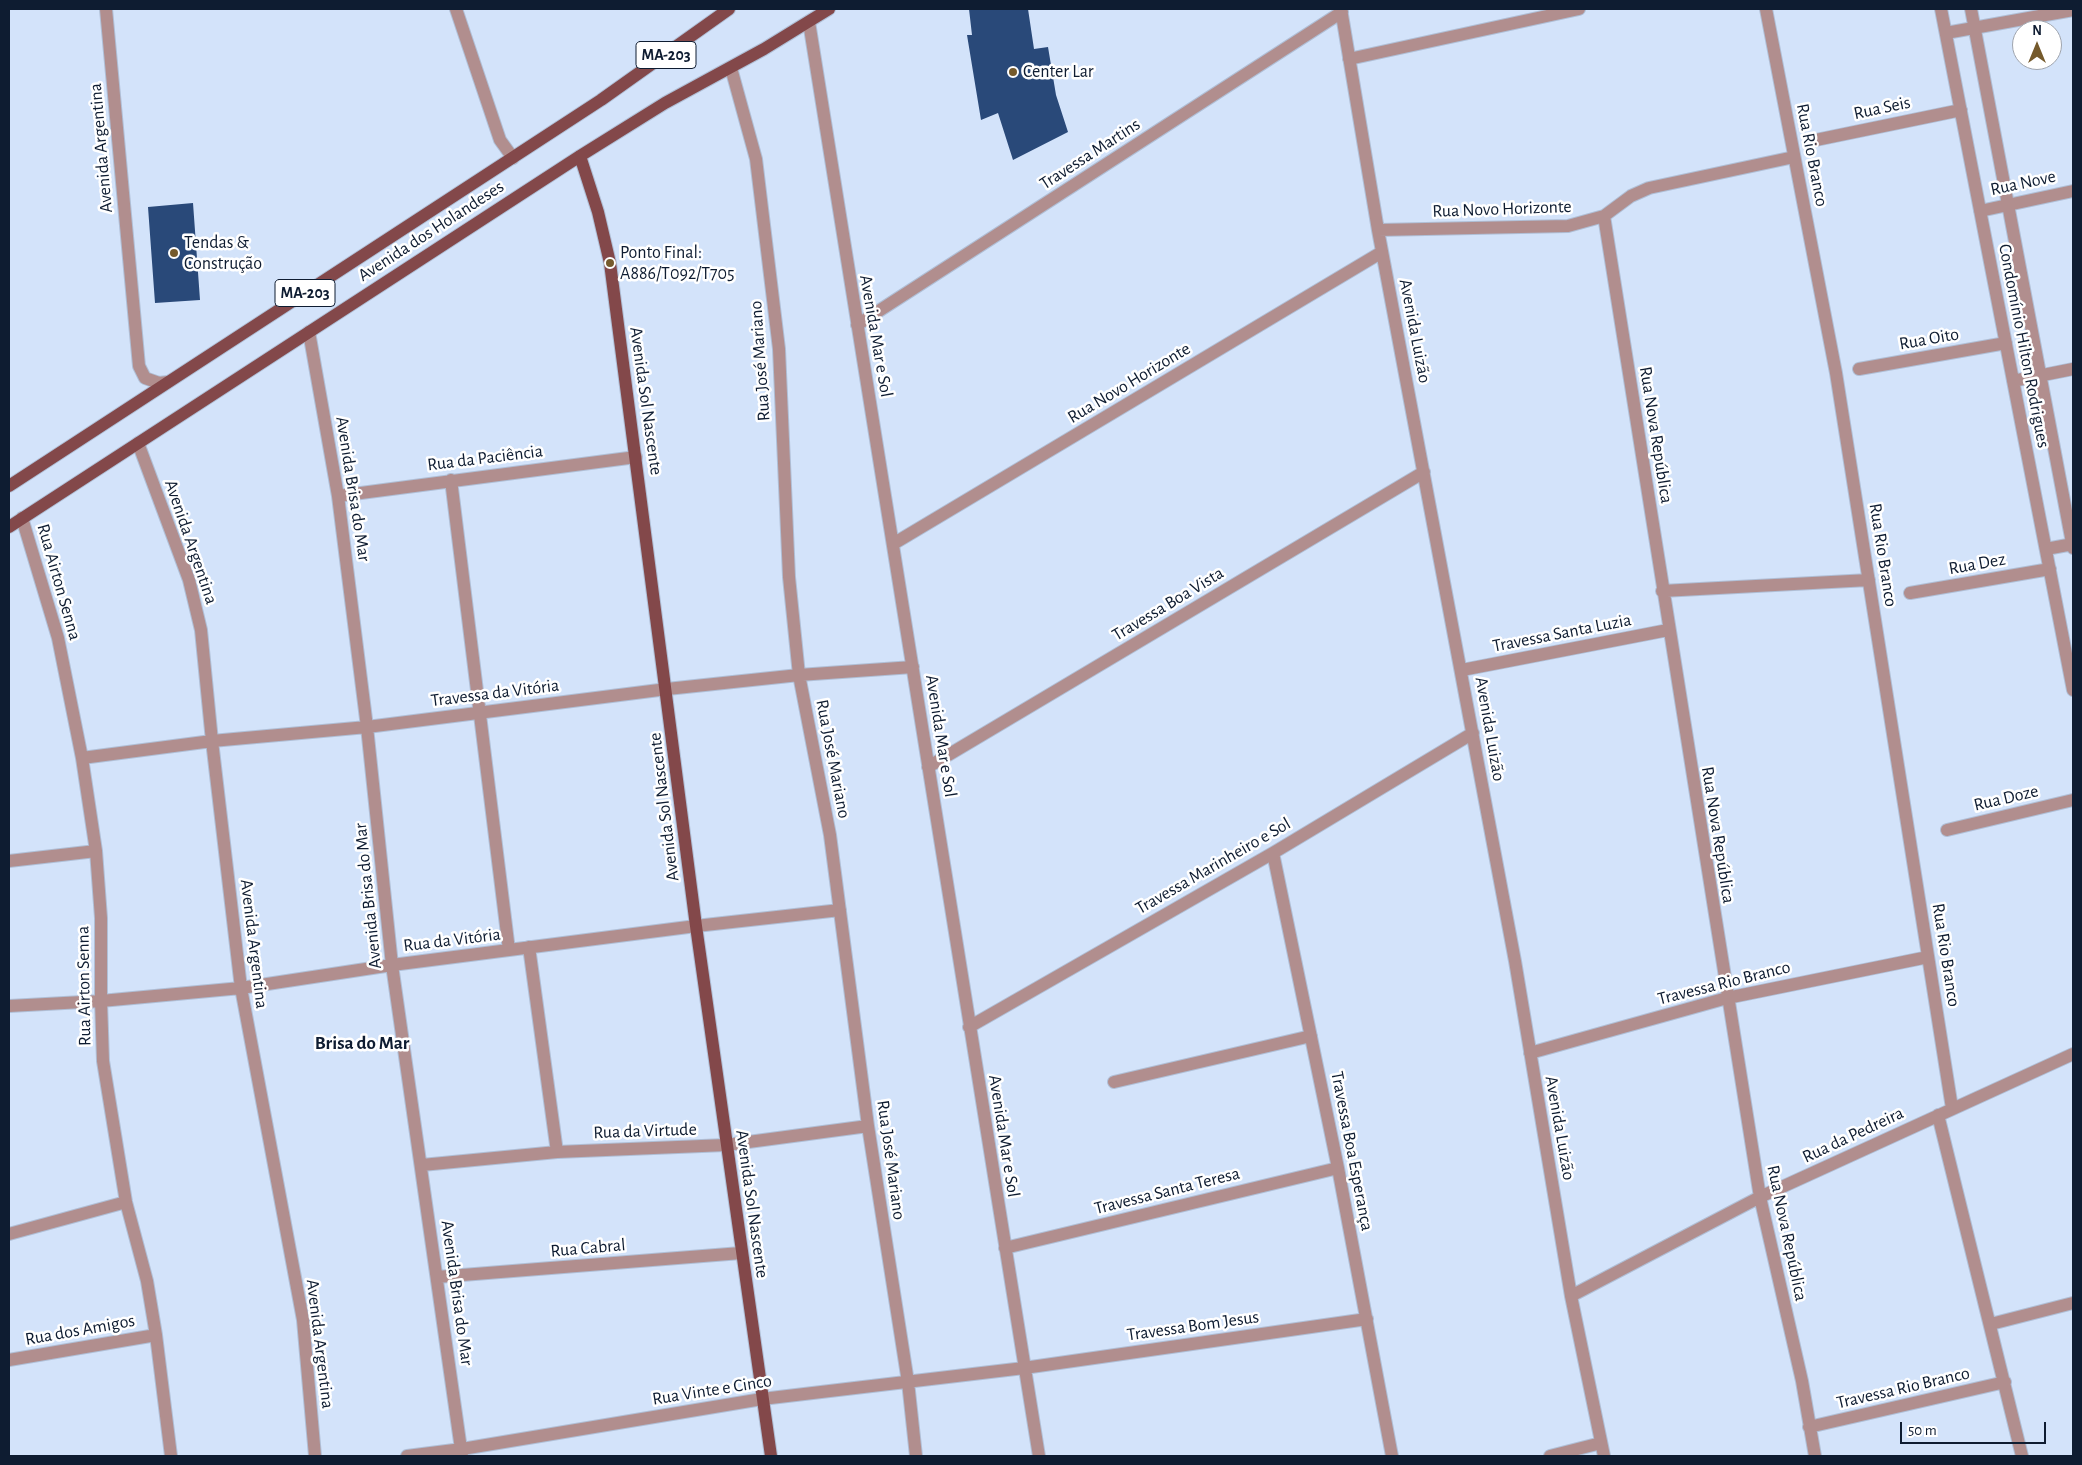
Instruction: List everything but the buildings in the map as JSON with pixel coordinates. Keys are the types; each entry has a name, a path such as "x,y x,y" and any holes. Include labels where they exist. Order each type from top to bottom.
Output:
{"main road":[{"name":"Avenida dos Holandeses","path":"9,486 648,68 729,9"},
{"name":"Avenida dos Holandeses","path":"9,527 580,156 665,103 731,68 829,9"},
{"name":"Avenida Sol Nascente","path":"580,156 590,186 610,263 667,689 696,926 771,1456"}],"street":[{"name":"Avenida Argentina","path":"106,9 139,366 145,378 159,383 168,382"},
{"path":"456,9 500,140 512,158"},
{"path":"1350,59 1579,9"},
{"name":"Rua Rio Branco","path":"1766,9 1836,373 1952,1108"},
{"name":"Condomínio Hilton Rodrigues","path":"1941,9 2073,690"},
{"name":"Condomínio Hilton Rodrigues","path":"1971,9 2073,545"},
{"name":"Avenida Luizão","path":"1341,10 1382,252 1462,670 1515,961 1571,1296 1604,1456"},
{"name":"Travessa Martins","path":"857,325 1341,10"},
{"path":"1946,33 2073,10"},
{"name":"Avenida Mar e Sol","path":"809,22 1039,1456"},
{"name":"Rua José Mariano","path":"731,68 756,159 779,349 790,577 798,675 830,836 868,1126 908,1382 916,1456"},
{"name":"Rua Seis","path":"1810,141 1961,110"},
{"name":"Rua Novo Horizonte","path":"1378,230 1568,226 1604,216 1631,196 1648,188 1794,157"},
{"name":"Rua Nove","path":"1980,210 2073,191"},
{"name":"Rua Nova República","path":"1604,216 1668,630 1760,1197 1802,1381 1815,1456"},
{"name":"Rua Novo Horizonte","path":"893,544 1382,252"},
{"name":"Avenida Brisa do Mar","path":"309,332 338,496 367,727 392,965 462,1453"},
{"name":"Rua Oito","path":"1859,369 2006,343"},
{"path":"2013,381 2073,369"},
{"name":"Avenida Argentina","path":"138,443 189,580 201,630 241,988 303,1320 315,1456"},
{"name":"Rua da Paciência","path":"338,496 636,457"},
{"name":"Travessa Boa Vista","path":"928,767 1424,472"},
{"path":"451,480 509,950"},
{"name":"Rua Airton Senna","path":"22,518 58,638 82,758 96,851 101,918 100,1001 104,1061 126,1202 147,1281 156,1335 171,1456"},
{"path":"2046,549 2073,545"},
{"name":"Rua Dez","path":"1910,593 2050,569"},
{"path":"1662,592 1869,580"},
{"name":"Travessa Santa Luzia","path":"1462,670 1668,630"},
{"name":"Travessa da Vitória","path":"82,758 212,741 367,727 667,689 798,675 913,667"},
{"name":"Travessa Marinheiro e Sol","path":"969,1027 1273,853 1472,733"},
{"name":"Rua Doze","path":"1947,830 2073,800"},
{"path":"9,860 96,851"},
{"name":"Travessa Boa Esperança","path":"1273,853 1338,1168 1392,1456"},
{"name":"Rua da Vitória","path":"9,1006 100,1001 241,988 392,965 696,926 840,910"},
{"path":"529,948 557,1152"},
{"name":"Travessa Rio Branco","path":"1530,1053 1727,998 1928,957"},
{"path":"1114,1082 1311,1036"},
{"name":"Rua da Pedreira","path":"1571,1296 1760,1197 2073,1054"},
{"path":"1938,1115 2022,1456"},
{"name":"Rua da Virtude","path":"422,1165 557,1152 726,1145 868,1126"},
{"name":"Travessa Santa Teresa","path":"1005,1248 1338,1168"},
{"path":"9,1234 126,1202"},
{"name":"Rua Cabral","path":"436,1277 741,1252"},
{"path":"1991,1324 2073,1303"},
{"name":"Travessa Bom Jesus","path":"1024,1368 1367,1319"},
{"name":"Rua dos Amigos","path":"9,1360 156,1335"},
{"name":"Rua Vinte e Cinco","path":"407,1456 462,1453 762,1399 1024,1368"},
{"name":"Travessa Rio Branco","path":"1809,1427 2005,1382"},
{"path":"1550,1456 1601,1443"}],"place":[{"name":"Center Lar","path":"1013,72"},
{"name":"Tendas & Construção","path":"174,253"},
{"name":"Ponto Final: A886/T092/T705","path":"610,263"}],"district":[{"name":"Brisa do Mar","path":"362,1043"}]}
